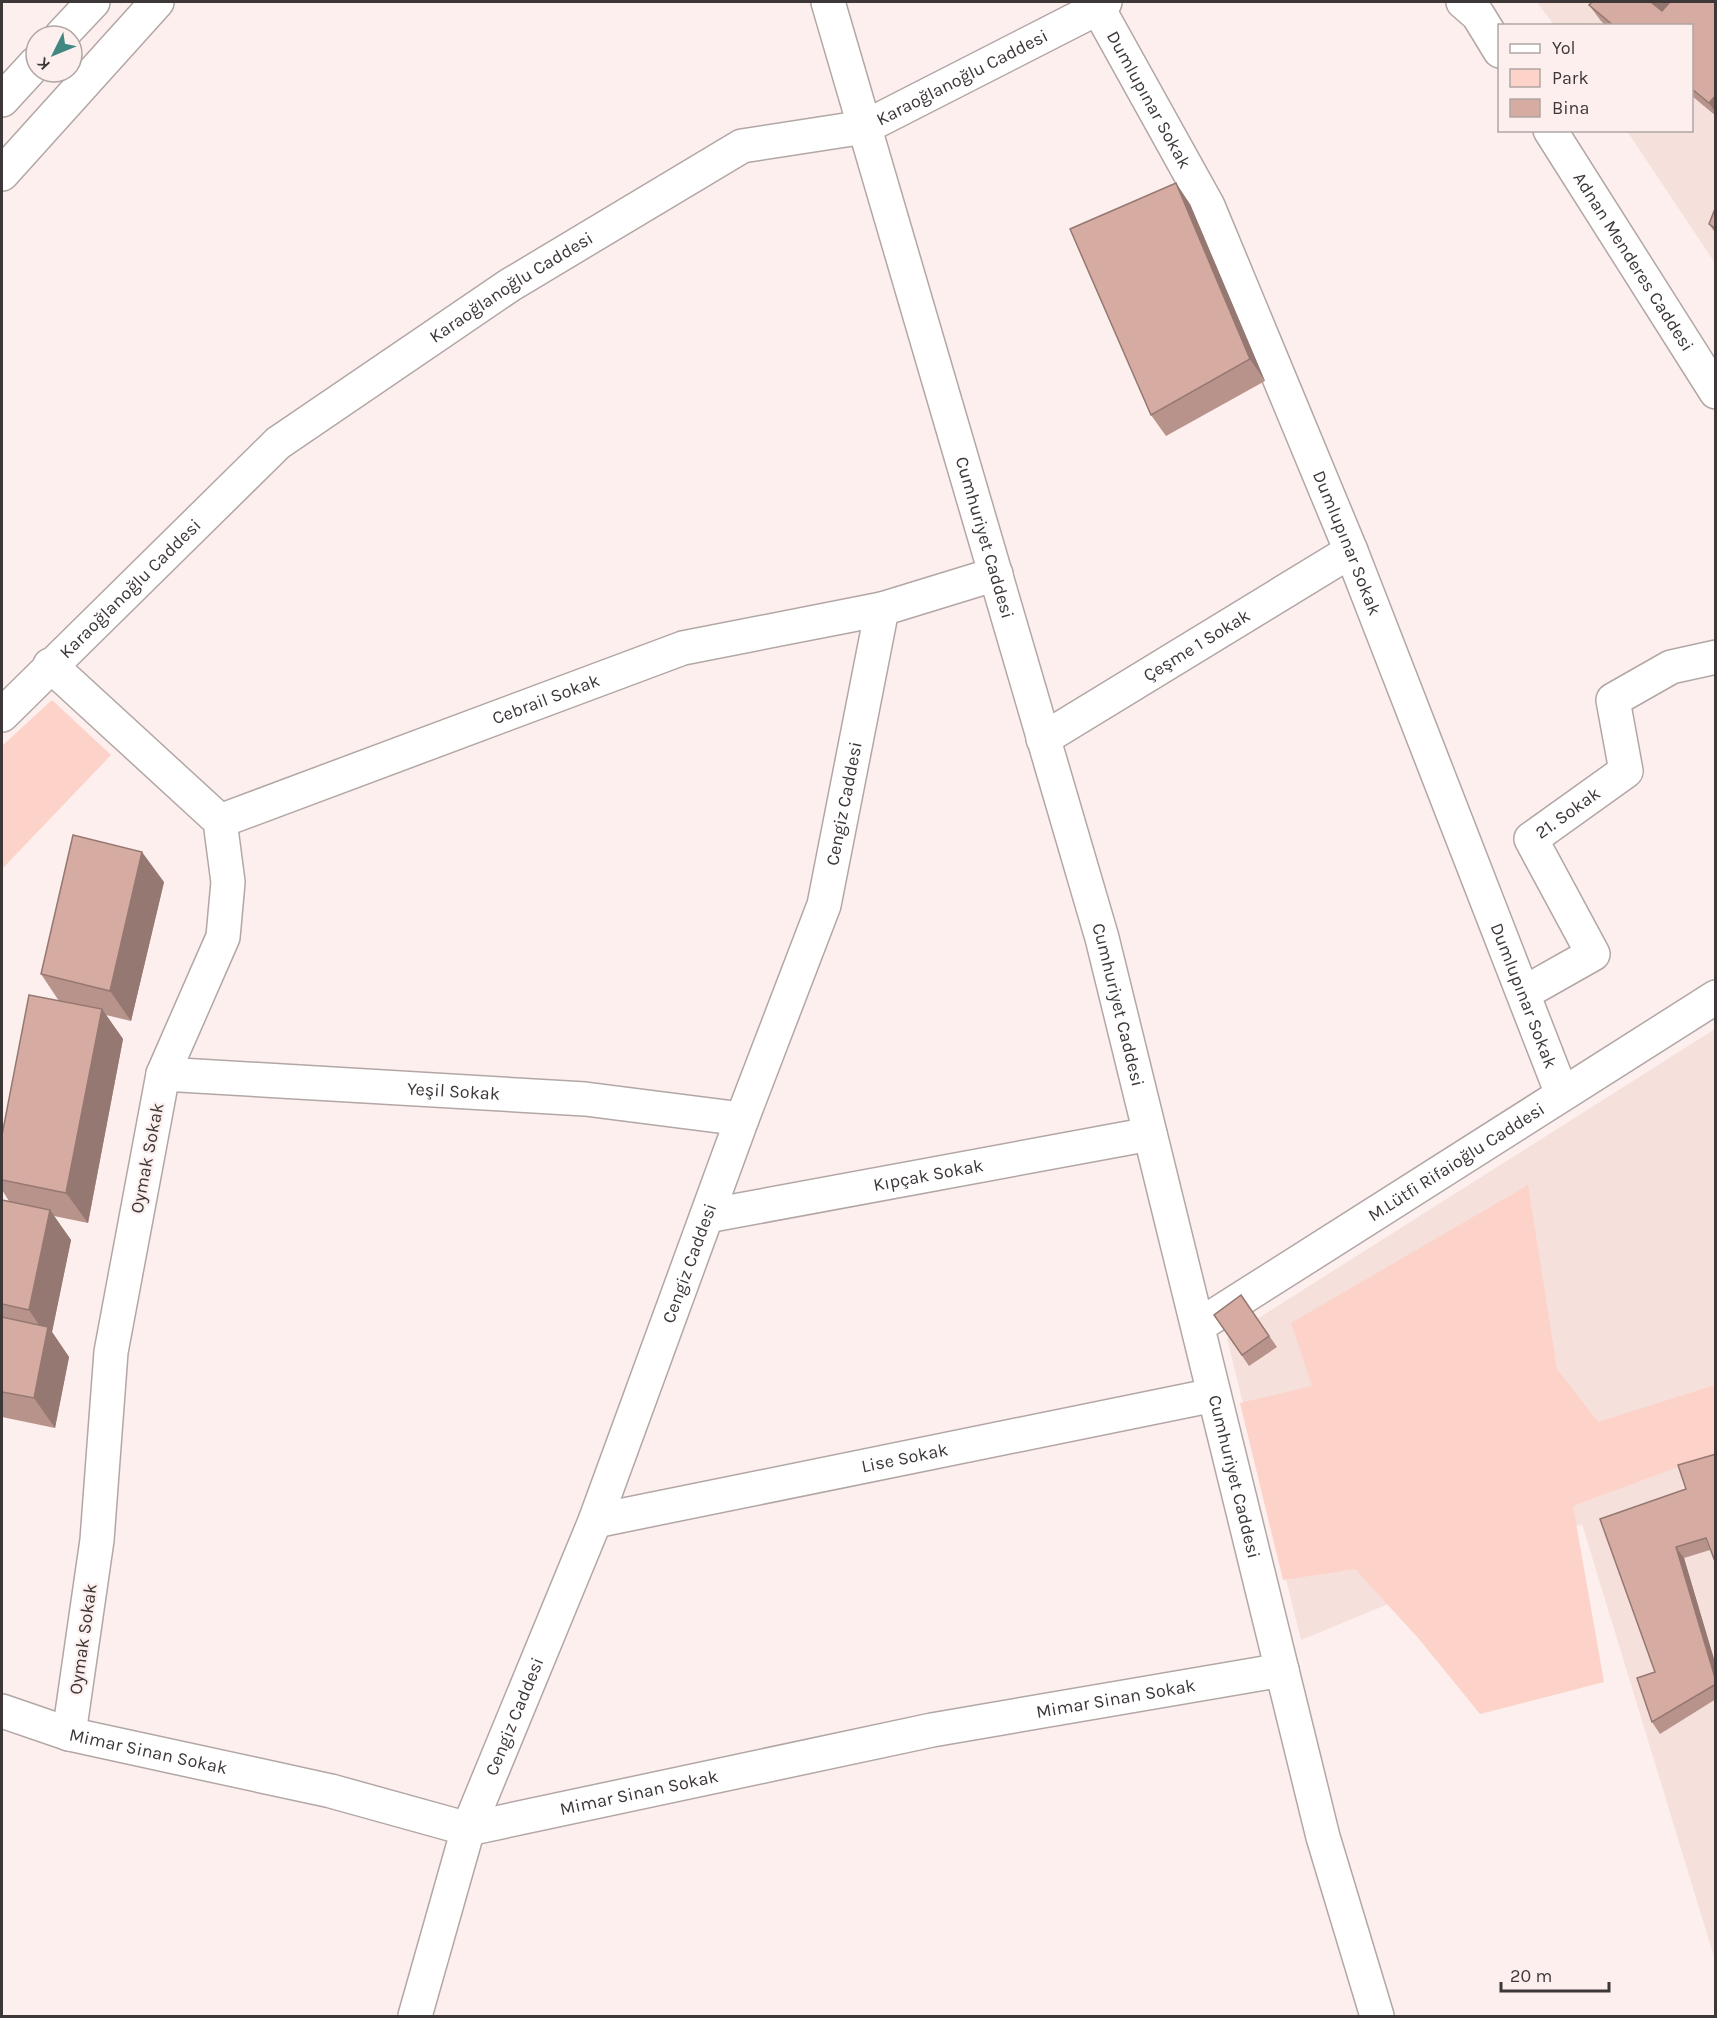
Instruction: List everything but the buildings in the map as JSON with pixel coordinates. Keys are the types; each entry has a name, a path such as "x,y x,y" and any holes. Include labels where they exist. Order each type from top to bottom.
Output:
{"street":[{"path":"72,24 93,2"},
{"path":"2,174 157,2"},
{"name":"Cumhuriyet Caddesi","path":"828,2 1102,938 1323,1837 1377,2016"},
{"path":"1463,2 1478,15 1498,48"},
{"name":"Karaoğlanoğlu Caddesi","path":"2,715 278,443 510,285 742,146 865,127 1101,5"},
{"name":"Dumlupınar Sokak","path":"1101,5 1209,206 1351,551 1562,1094"},
{"path":"2,100 24,76"},
{"name":"Adnan Menderes Caddesi","path":"1551,132 1716,392"},
{"name":"Çeşme 1 Sokak","path":"1043,739 1351,551"},
{"path":"882,609 996,574"},
{"name":"Cebrail Sokak","path":"220,821 683,648 882,609"},
{"name":"Cengiz Caddesi","path":"415,2016 468,1828 596,1521 742,1119 824,905 882,609"},
{"name":"21. Sokak","path":"1524,993 1593,954 1531,839 1626,771 1613,700 1671,667 1716,657"},
{"path":"51,665 220,821"},
{"name":"Oymak Sokak","path":"69,1734 97,1540 111,1352 163,1074 223,937 228,882 220,821"},
{"name":"M.Lütfi Rifaioğlu Caddesi","path":"1198,1326 1716,997"},
{"name":"Yeşil Sokak","path":"163,1074 585,1099 742,1119"},
{"name":"Kıpçak Sokak","path":"707,1216 1150,1134"},
{"name":"Lise Sokak","path":"596,1521 1214,1395"},
{"name":"Mimar Sinan Sokak","path":"2,1711 69,1734 331,1791 468,1828 932,1730 1282,1670"}],"shaded area":[{"path":"1537,2 1715,2 1715,263 1628,132 1693,132 1693,24 1553,24"},
{"path":"1715,1029 1715,1960 1582,1524 1301,1640 1227,1338"}],"green space":[{"path":"52,700 111,755 2,869 2,746"},
{"path":"1528,1185 1557,1369 1598,1422 1715,1385 1715,1453 1573,1506 1604,1682 1480,1714 1419,1639 1355,1569 1283,1580 1240,1403 1312,1386 1291,1323"}]}
